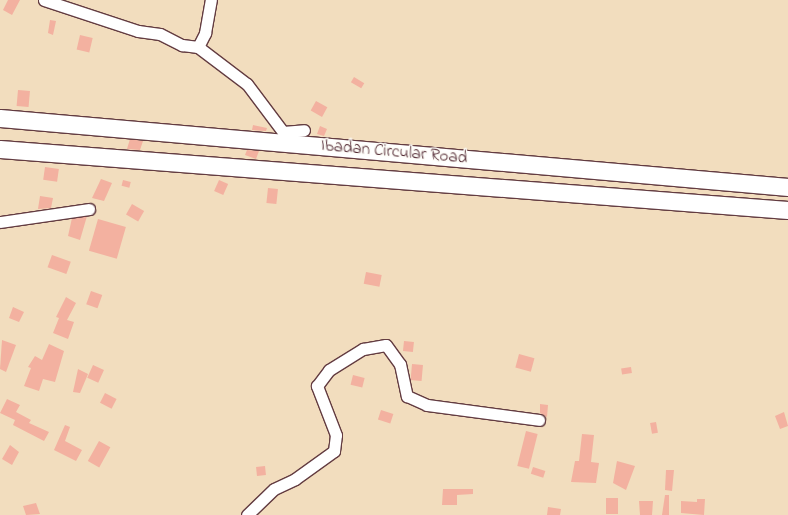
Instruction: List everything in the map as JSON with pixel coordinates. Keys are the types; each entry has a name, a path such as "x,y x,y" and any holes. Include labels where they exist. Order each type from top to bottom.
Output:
{"highway":[{"name":"Ibadan Circular Road","path":"0,118 788,187"},
{"name":"Ibadan Circular Road","path":"0,149 788,210"}],"street":[{"path":"44,0 138,31 160,34 182,45 198,47 247,84 283,132 304,130"},
{"path":"198,47 206,33 211,0"},
{"path":"0,222 89,209"},
{"path":"247,515 270,492 334,451 336,435 317,386 329,370 363,349 386,345 400,364 407,396 427,406 539,420"}],"building":[{"path":"8,0 20,0 12,15 3,10"},
{"path":"50,20 56,21 53,35 48,33"},
{"path":"80,35 93,38 89,53 77,50"},
{"path":"354,77 364,83 361,88 351,82"},
{"path":"18,90 30,91 29,107 17,106"},
{"path":"316,101 327,107 322,117 311,111"},
{"path":"253,125 267,128 266,131 252,130"},
{"path":"320,126 327,129 324,136 317,134"},
{"path":"130,139 143,141 140,150 127,149"},
{"path":"247,150 259,151 256,159 245,155"},
{"path":"45,167 59,169 57,182 43,180"},
{"path":"101,179 112,183 104,201 92,198"},
{"path":"123,180 131,182 129,188 122,186"},
{"path":"219,180 228,184 223,195 214,191"},
{"path":"268,188 278,189 276,204 266,203"},
{"path":"40,196 53,198 51,208 38,209"},
{"path":"132,204 144,211 138,221 126,214"},
{"path":"87,216 80,240 68,236 72,218"},
{"path":"98,219 126,227 117,259 89,251"},
{"path":"52,255 71,262 66,274 48,267"},
{"path":"366,272 382,275 379,287 364,284"},
{"path":"91,291 102,295 97,308 86,304"},
{"path":"66,297 76,303 67,320 74,322 68,339 53,333 59,318 56,317"},
{"path":"13,307 24,312 19,322 9,318"},
{"path":"2,340 16,345 6,372 0,369"},
{"path":"404,341 414,342 413,352 403,351"},
{"path":"49,344 64,351 55,382 43,379 39,391 24,386 31,368 28,367 35,356 42,360"},
{"path":"519,354 534,358 531,372 515,368"},
{"path":"412,364 423,365 422,381 411,380"},
{"path":"93,365 104,370 98,383 87,378"},
{"path":"631,367 632,373 622,374 621,369"},
{"path":"78,369 88,374 80,393 73,392"},
{"path":"353,375 365,378 362,388 351,385"},
{"path":"105,393 117,399 112,409 100,403"},
{"path":"7,399 20,405 16,412 31,420 29,423 49,432 44,441 13,425 15,420 0,413"},
{"path":"540,404 548,405 547,417 540,413"},
{"path":"381,410 393,414 390,424 378,420"},
{"path":"784,412 788,426 780,429 775,416"},
{"path":"656,422 658,433 652,434 650,423"},
{"path":"65,425 70,427 65,441 82,450 76,461 54,450"},
{"path":"526,431 538,434 529,469 517,466"},
{"path":"582,434 594,435 591,462 599,463 596,483 571,482 575,461 579,461"},
{"path":"99,441 110,447 99,467 88,461"},
{"path":"10,445 19,452 12,465 2,459"},
{"path":"617,461 635,466 626,490 613,483"},
{"path":"265,466 266,475 257,476 256,467"},
{"path":"533,467 545,471 543,478 531,474"},
{"path":"666,470 674,470 672,491 665,490"},
{"path":"443,489 473,489 473,494 457,495 457,505 442,505"},
{"path":"665,495 669,495 669,515 662,515"},
{"path":"606,498 618,498 618,514 606,514"},
{"path":"697,499 705,499 704,515 681,513 681,501 697,502"},
{"path":"639,501 653,501 652,515 640,515"},
{"path":"36,503 40,514 26,515 23,506"},
{"path":"548,507 561,509 560,515 547,515"}]}
